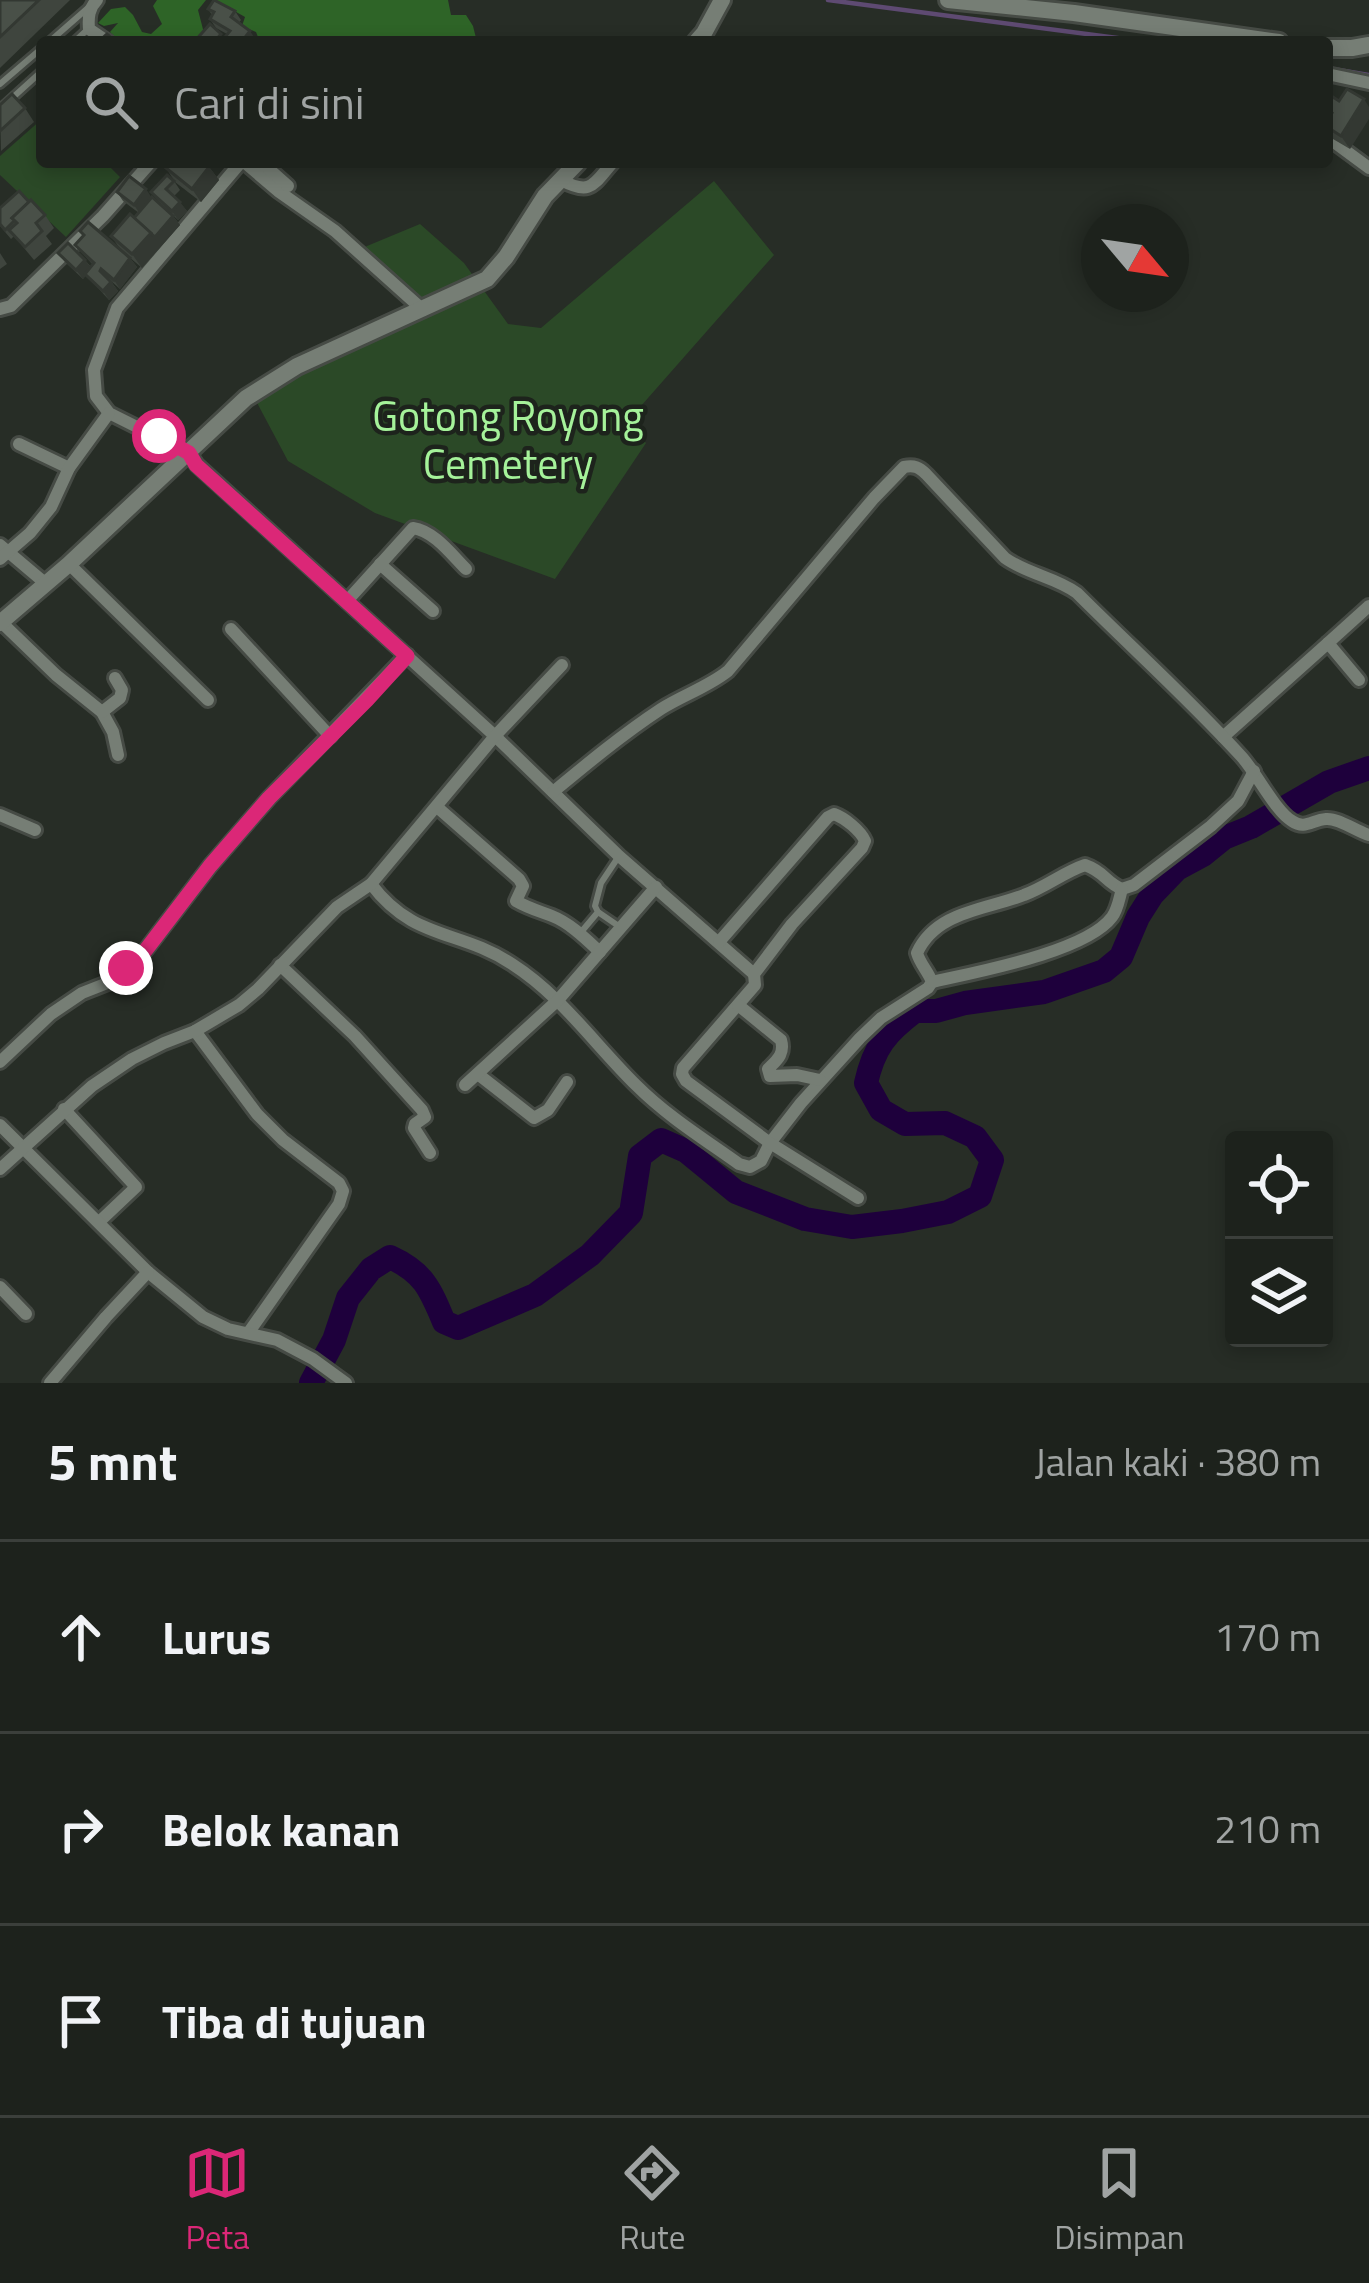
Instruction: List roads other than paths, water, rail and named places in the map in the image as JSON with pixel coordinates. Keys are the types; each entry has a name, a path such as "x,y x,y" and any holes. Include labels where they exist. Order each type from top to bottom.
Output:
{"street":[{"path":"701,36 722,0"},
{"path":"948,0 1074,13 1218,36"},
{"path":"94,3 89,29 100,36"},
{"path":"1333,48 1369,45"},
{"path":"1333,75 1369,83"},
{"path":"1333,141 1369,168"},
{"path":"0,310 11,306 89,230 146,168"},
{"path":"237,168 117,308 94,370 96,396 109,413 189,453 196,465 495,736 619,856 754,974 755,985 682,1074 770,1143 858,1198"},
{"path":"251,168 283,188"},
{"path":"266,168 292,201 334,231 423,310"},
{"path":"118,755 102,712 0,622 70,564 246,398 297,366 487,279 544,196 572,168"},
{"path":"561,180 580,190 591,188 608,168"},
{"path":"44,583 3,551 51,508 69,468 109,413"},
{"path":"19,444 69,468"},
{"path":"554,792 632,730 728,670 874,498 904,467 916,466 1005,558 1077,593 1223,736 1294,824 1334,820 1369,835"},
{"path":"347,601 417,527 466,569"},
{"path":"70,564 208,700"},
{"path":"380,564 433,611"},
{"path":"1223,736 1369,606"},
{"path":"231,629 330,736"},
{"path":"1328,643 1359,680"},
{"path":"0,1061 50,1014 110,982 145,951 269,798 407,656"},
{"path":"0,1169 64,1108 132,1059 239,1005 337,907 371,884 495,736 562,665"},
{"path":"102,712 120,698 122,690 115,678"},
{"path":"371,884 406,919 513,964 558,1000 662,1109 750,1167 757,1166 820,1080 881,1018 932,982 1024,960 1094,934 1111,919 1122,890 1211,826 1238,801 1255,771"},
{"path":"437,806 519,879 524,886 516,901 554,917 600,952"},
{"path":"0,815 35,830"},
{"path":"719,942 828,817 839,816 863,836 862,848 792,924 754,974"},
{"path":"932,982 917,953 936,926 955,916 1024,896 1085,865 1104,873 1110,884 1122,890"},
{"path":"464,1085 558,1000 656,886"},
{"path":"280,965 355,1036 426,1114 414,1128 430,1153"},
{"path":"738,1005 782,1040 780,1057 768,1069 770,1076 820,1080"},
{"path":"195,1031 257,1114 343,1191 339,1204 249,1332"},
{"path":"479,1075 534,1118 548,1110 567,1082"},
{"path":"64,1108 136,1187 99,1222"},
{"path":"0,1125 148,1272 203,1317 228,1329 277,1340 342,1380"},
{"path":"50,1383 148,1272"},
{"path":"0,1287 26,1314"}],"lane":[{"path":"56,36 94,3"},
{"path":"81,36 89,29"},
{"path":"0,84 36,53"},
{"path":"0,109 36,76"},
{"path":"619,856 601,884 595,906 622,929"},
{"path":"580,934 598,912"}],"waterway":[{"path":"828,0 1102,36"},
{"path":"1333,69 1369,75"},
{"path":"311,1383 334,1340 348,1298 371,1269 390,1257 410,1269 429,1290 444,1322 458,1328 535,1295 590,1255 631,1213 640,1156 661,1140 686,1151 736,1192 805,1219 852,1227 902,1221 948,1212 980,1196 992,1160 975,1137 945,1123 905,1124 881,1110 866,1083 877,1050 889,1034 915,1011 1044,992 1104,971 1121,957 1138,917 1177,869 1329,782 1369,768"}],"park label":[{"name":"Gotong Royong Cemetery","path":"508,439"}]}
